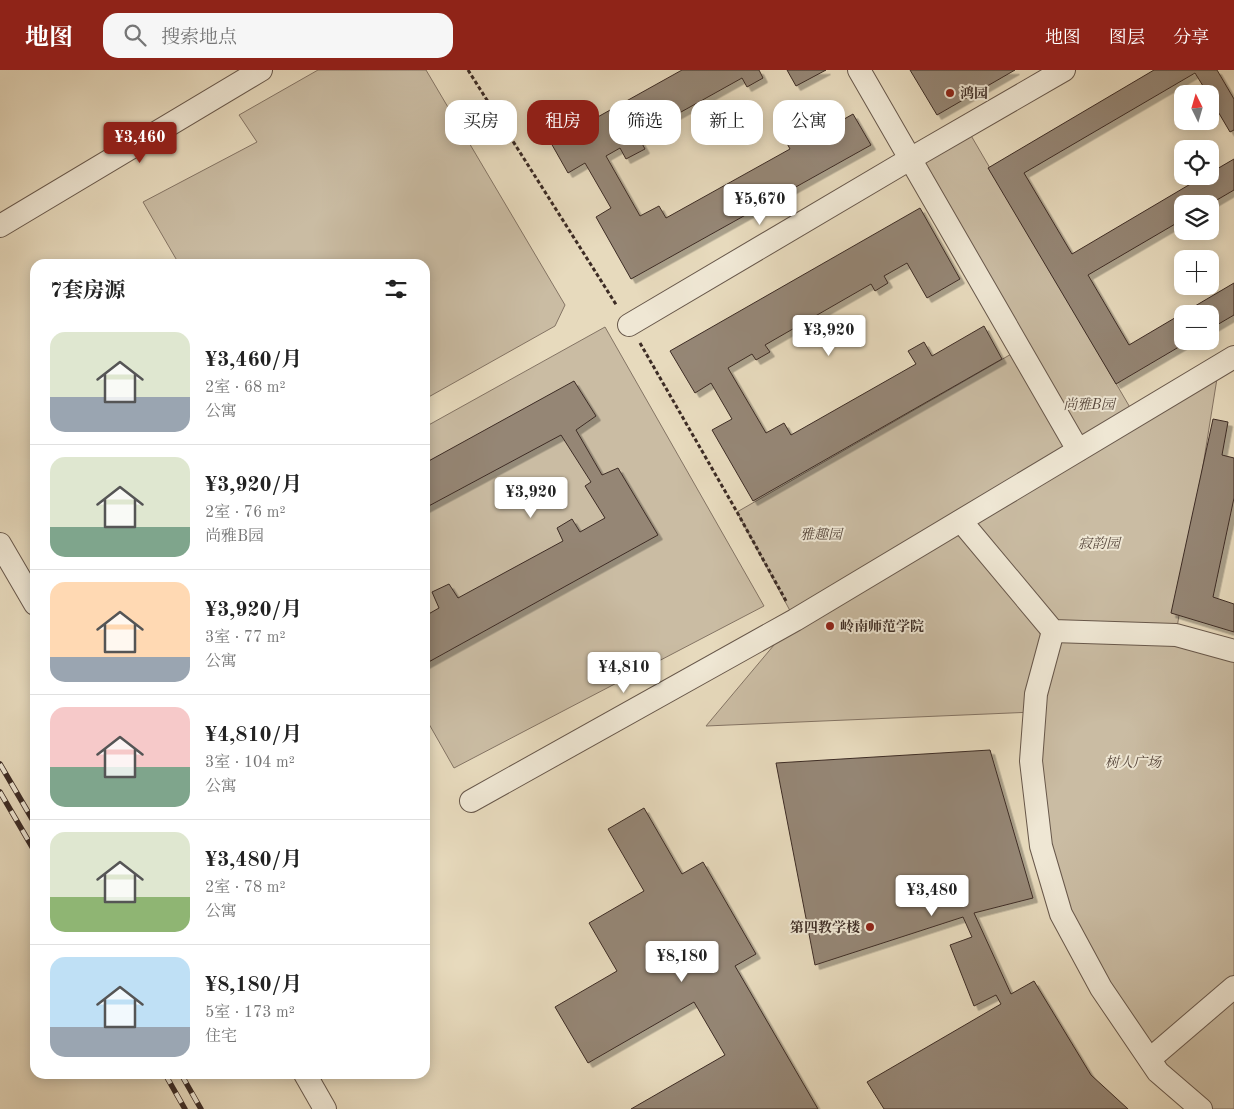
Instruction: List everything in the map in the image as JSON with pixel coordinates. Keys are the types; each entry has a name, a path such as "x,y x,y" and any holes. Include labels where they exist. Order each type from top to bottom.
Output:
{"street":[{"path":"0,226 261,70"},
{"path":"859,70 1078,450"},
{"path":"629,325 1064,70"},
{"path":"471,801 795,620 1234,357"},
{"path":"961,521 1053,631 1176,635 1234,651"},
{"path":"0,544 30,595"},
{"path":"1053,631 1036,694 1031,761 1041,846 1061,914 1101,988 1158,1072 1201,1109"},
{"path":"1150,1059 1234,987"},
{"path":"308,1079 325,1109"}],"green space":[{"path":"318,70 426,70 445,102 445,145 470,145 565,305 555,326 430,396 430,259 176,259 143,202 257,142 239,115"},
{"path":"966,127 1135,416 1219,366 1176,634 1234,651 1234,1109 1203,1109 1150,1059 1061,914 1034,712 706,726 795,620 737,512 1020,349 910,159"},
{"path":"605,327 764,606 454,768 430,726 430,424"}],"building":[{"path":"682,70 759,70 763,78 747,87 742,78 703,100 691,100 691,106 681,112 681,100 628,100"},
{"path":"787,70 826,70 796,86"},
{"name":"鸿园","path":"910,70 1015,70 937,115"},
{"path":"1154,70 1217,70 1234,99 1234,130 1230,132 1219,113 1219,85 1202,85 1195,73 1024,173 1072,254 1189,185 1219,185 1219,168 1234,159 1234,190 1219,199 1219,195 1174,195 1174,225 1088,275 1129,345 1174,318 1174,350 1116,384 988,168"},
{"path":"609,111 609,145 643,145 645,149 626,159 620,148 606,156 640,216 659,206 666,218 790,149 788,145 845,145 845,119 853,114 871,145 631,279 596,217 611,208 585,163 568,173 552,145 599,145 599,116"},
{"path":"920,208 960,279 927,298 907,263 884,276 888,283 875,291 871,284 765,345 770,352 756,360 752,354 728,368 766,433 784,423 791,435 916,364 908,351 924,342 932,356 984,326 1002,359 753,501 712,430 732,419 711,383 695,393 670,351"},
{"path":"1234,283 1234,315 1219,324 1219,305 1197,305 1214,295 1219,295 1219,292"},
{"path":"574,381 596,416 576,430 602,475 618,468 658,535 430,661 430,613 439,608 432,592 449,584 458,598 563,541 557,528 572,519 580,532 605,518 585,486 591,482 561,435 430,505 430,460"},
{"path":"1213,419 1228,422 1222,455 1234,458 1234,498 1213,597 1234,604 1234,632 1171,613"},
{"name":"第四教学楼","path":"990,750 1033,898 974,913 1011,994 1034,981 1091,1075 1128,1109 884,1109 867,1082 1001,1004 996,995 974,1006 950,945 972,937 963,917 815,965 776,763"},
{"path":"644,808 682,874 703,862 756,954 735,966 818,1109 631,1109 725,1055 694,1002 588,1063 555,1007 617,971 589,923 644,891 608,829"}],"railway":[{"path":"0,764 30,815"},
{"path":"0,792 30,843"},
{"path":"168,1079 185,1109"},
{"path":"184,1079 201,1109"}],"place":[{"name":"鸿园","path":"950,93"},
{"name":"岭南师范学院","path":"830,626"},
{"name":"第四教学楼","path":"870,927"}],"park label":[{"name":"尚雅B园","path":"1089,404"},
{"name":"雅趣园","path":"821,534"},
{"name":"寂韵园","path":"1099,543"},
{"name":"树人广场","path":"1133,762"}]}
